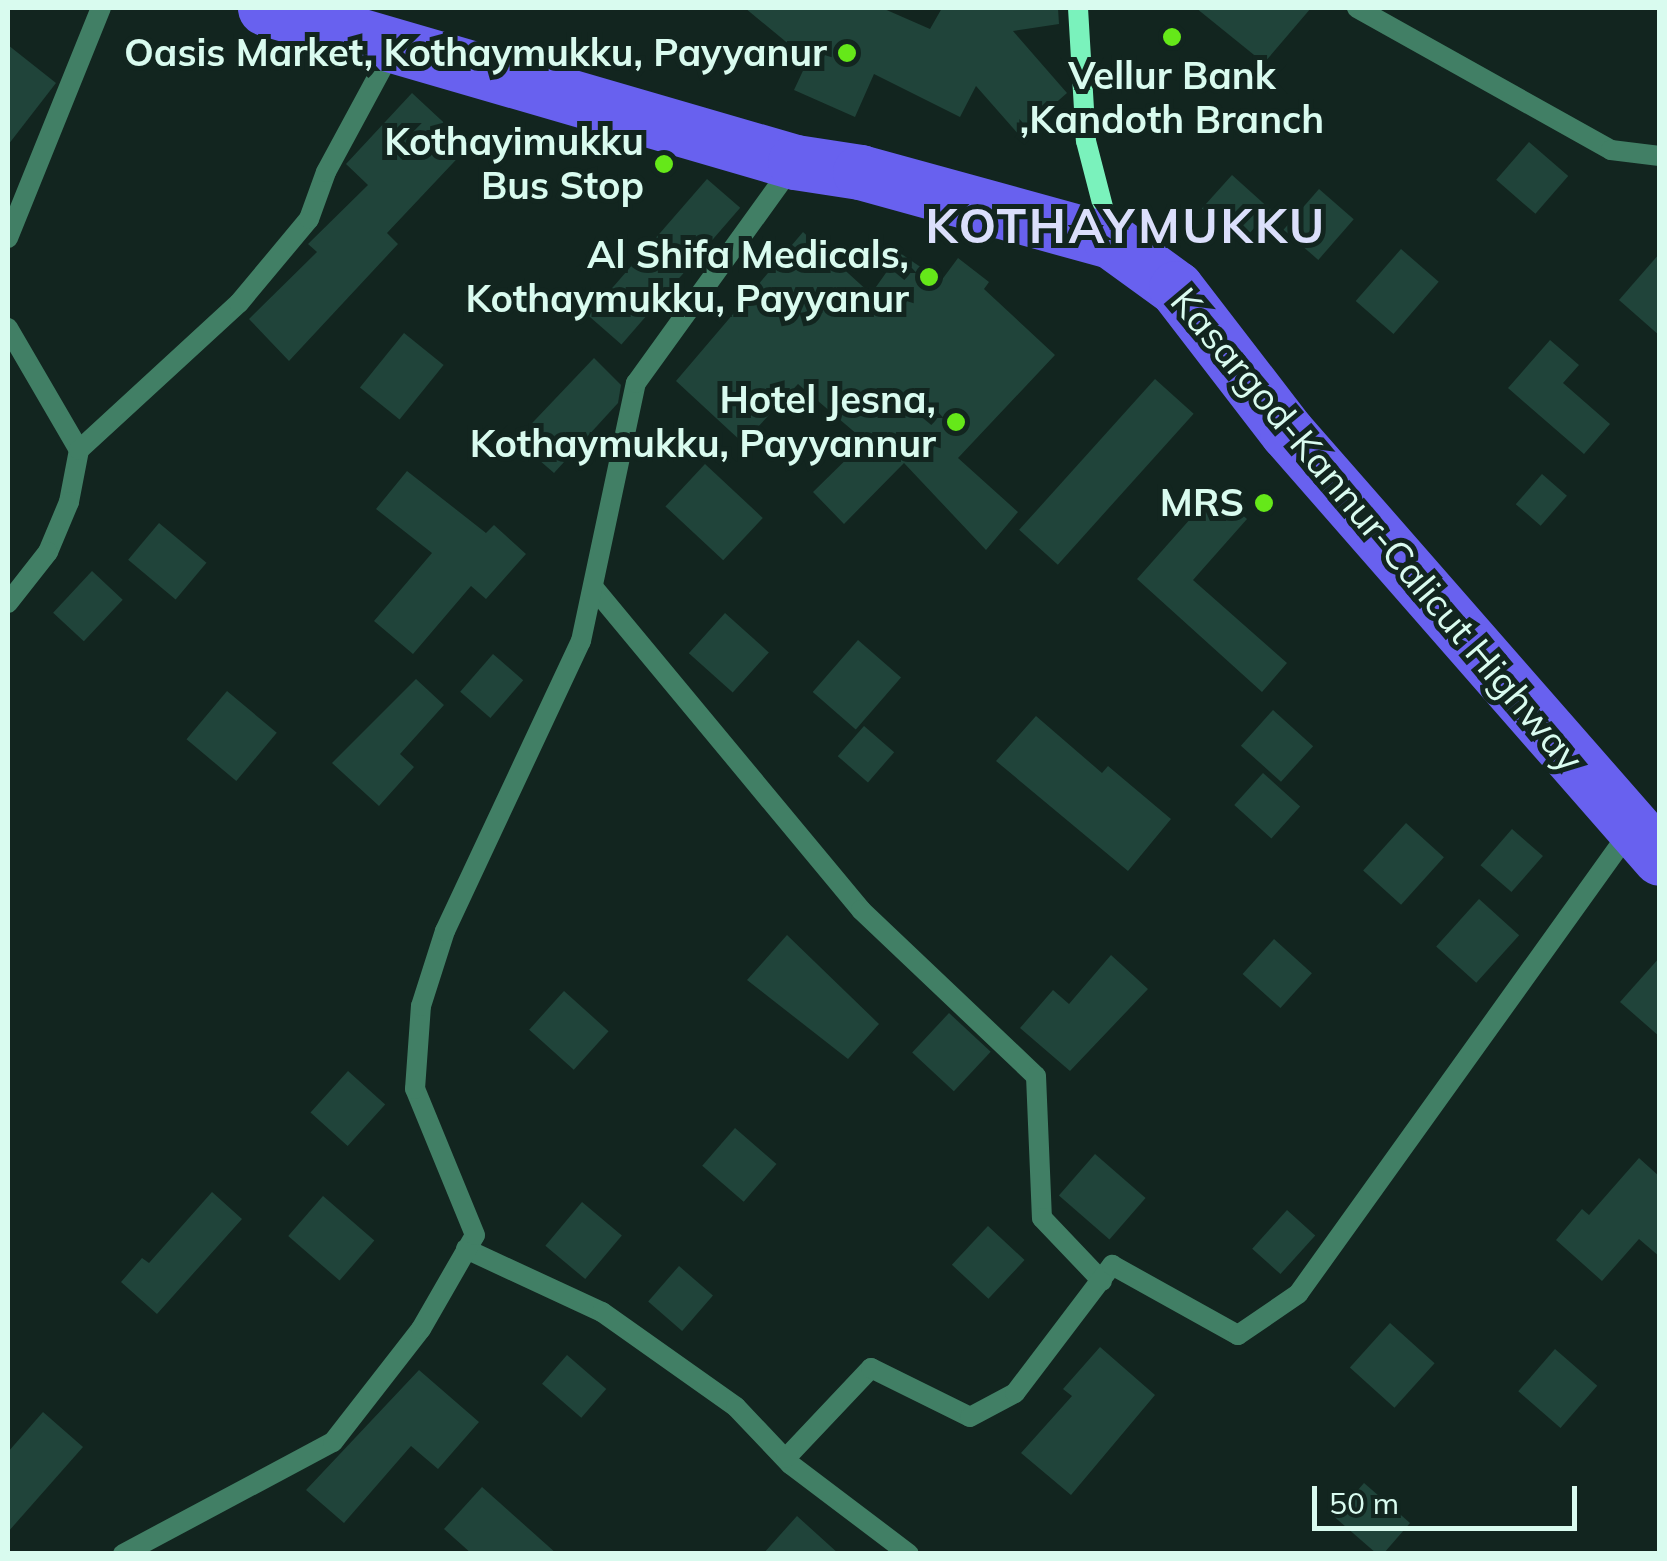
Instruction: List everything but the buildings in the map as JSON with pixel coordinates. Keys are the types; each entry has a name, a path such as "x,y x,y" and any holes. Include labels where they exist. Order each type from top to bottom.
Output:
{"highway":[{"name":"Kasargod-Kannur-Calicut Highway","path":"266,8 796,162 860,172 1111,240 1176,288 1287,432 1646,843"}],"main road":[{"path":"1078,8 1086,141 1111,240"}],"street":[{"path":"8,238 101,8"},
{"path":"1357,8 1611,150 1660,156"},
{"path":"8,603 48,552 68,502 79,450 240,303 309,219 326,172 394,46"},
{"path":"123,1554 332,1442 421,1328 475,1235 415,1089 421,1006 444,932 581,642 636,384 796,162"},
{"path":"8,328 79,450"},
{"path":"592,587 861,910 1036,1076 1042,1218 1102,1280"},
{"path":"786,1458 871,1368 970,1417 1015,1393 1112,1265 1238,1335 1298,1294 1646,843"},
{"path":"466,1249 602,1312 736,1407 786,1458 909,1554"}],"place":[{"name":"Vellur Bank ,Kandoth Branch","path":"1172,37"},
{"name":"Oasis Market, Kothaymukku, Payyanur","path":"847,53"},
{"name":"Kothayimukku Bus Stop","path":"664,164"},
{"name":"Al Shifa Medicals, Kothaymukku, Payyanur","path":"929,277"},
{"name":"Hotel Jesna, Kothaymukku, Payyannur","path":"956,422"},
{"name":"MRS","path":"1264,503"}],"district":[{"name":"KOTHAYMUKKU","path":"1126,226"}]}
